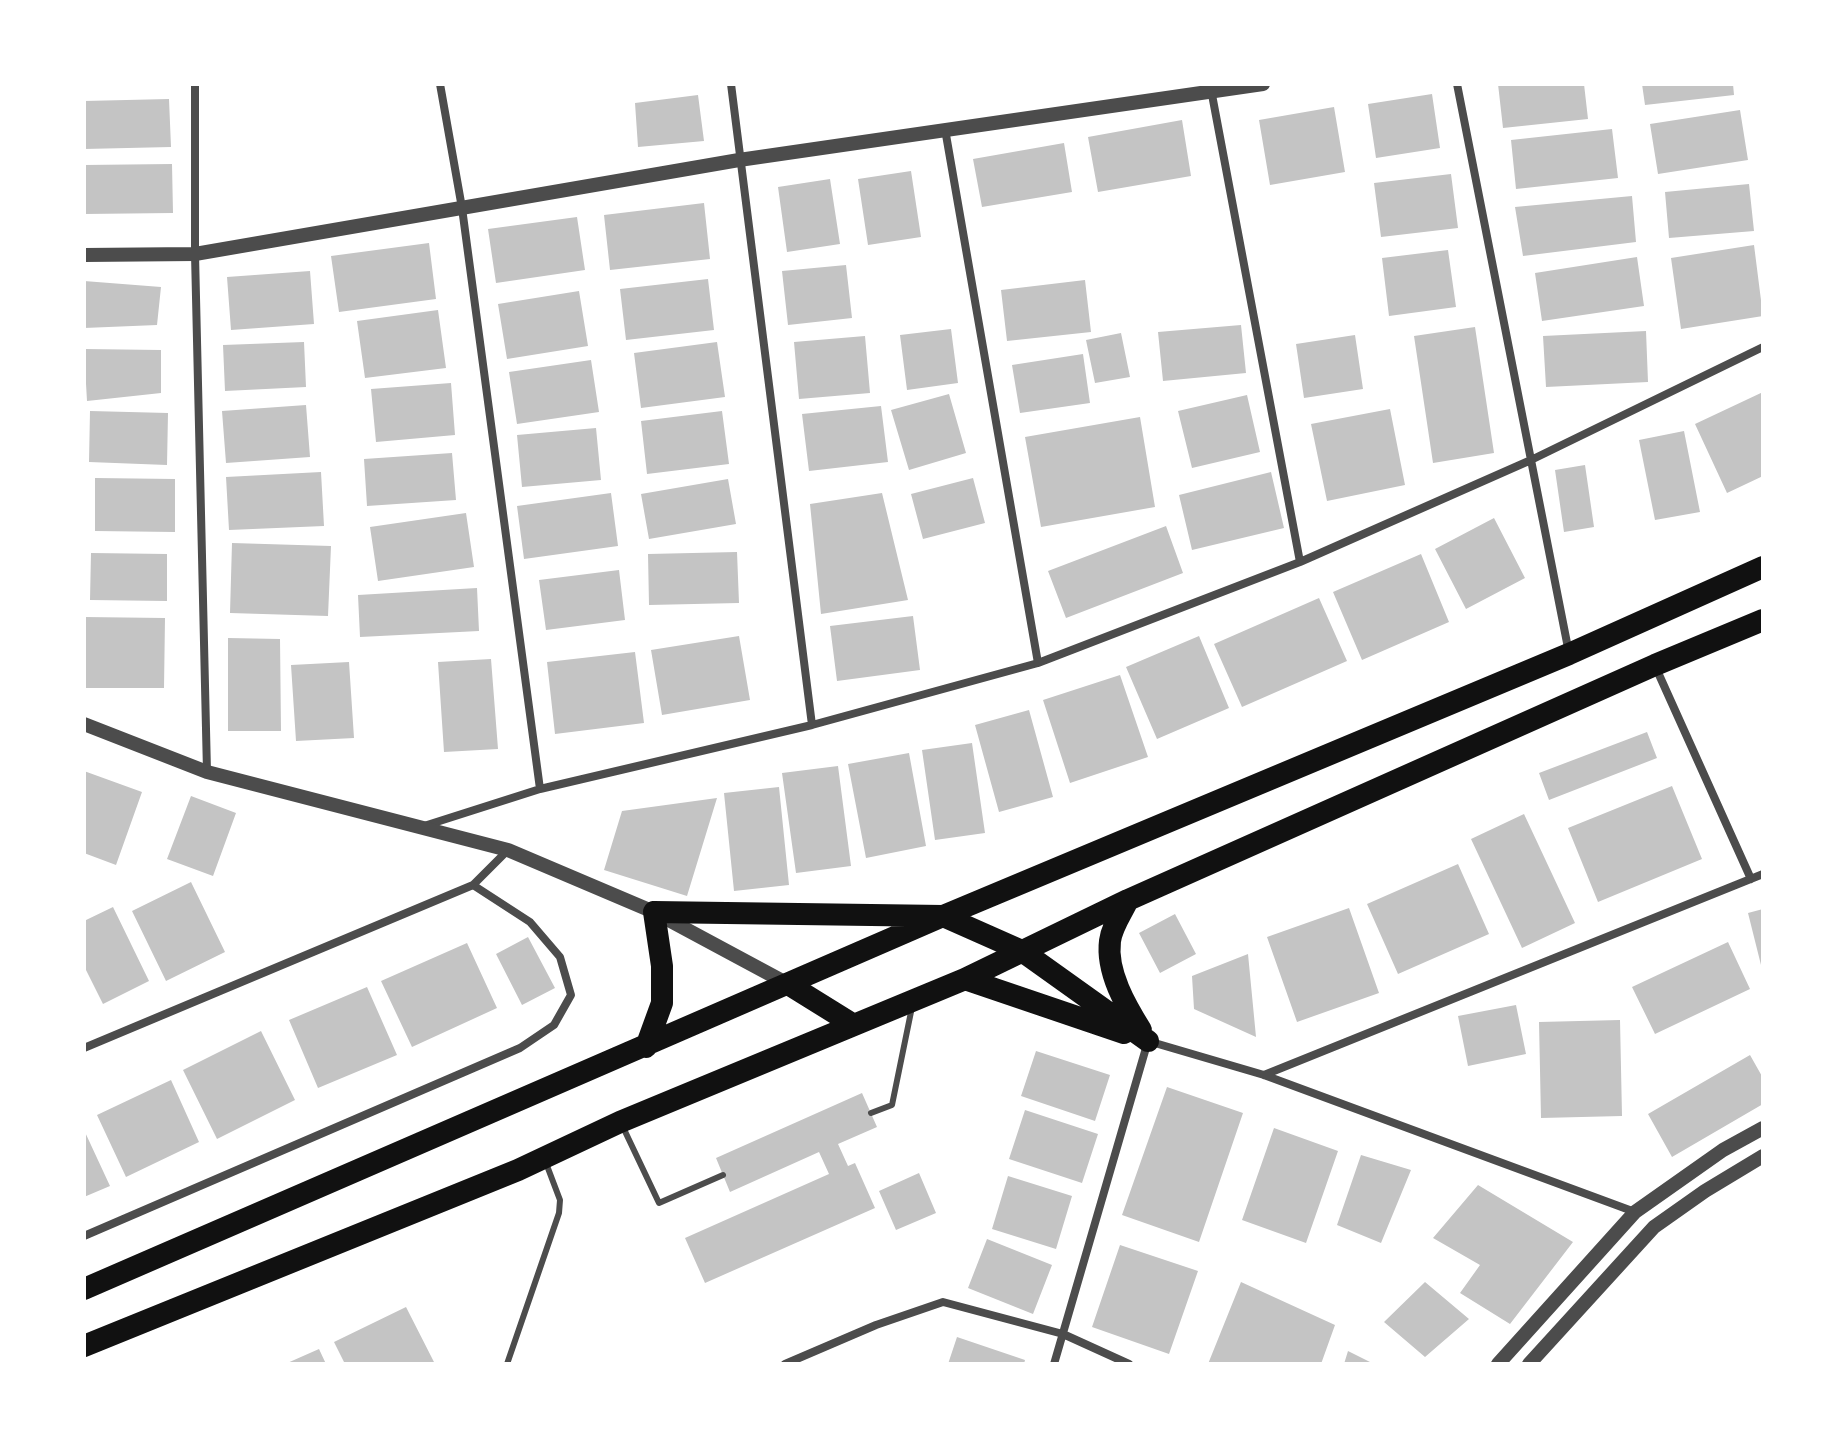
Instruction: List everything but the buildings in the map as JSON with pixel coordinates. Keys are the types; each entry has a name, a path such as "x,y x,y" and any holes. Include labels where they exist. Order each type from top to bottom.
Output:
{"highway":[{"path":"84,1289 943,916 1569,654 1763,567"},
{"path":"84,1346 544,1158 620,1122 965,979 1128,900 1763,620"},
{"path":"1128,900 1113,929 1111,958 1124,1003 1148,1041"},
{"path":"646,1047 662,1003 662,966 654,912 943,916 1022,951 1148,1041"},
{"path":"965,979 1148,1041"},
{"path":"788,984 854,1025"}],"street":[{"path":"195,84 195,254 207,772"},
{"path":"440,84 462,208 540,789"},
{"path":"731,84 812,725"},
{"path":"84,255 195,254 739,160 1211,88 1263,84"},
{"path":"1457,84 1569,654"},
{"path":"1211,88 1300,562"},
{"path":"945,129 1038,663"},
{"path":"420,827 540,789 812,725 1038,663 1300,562 1531,460 1763,347"},
{"path":"1655,665 1751,879"},
{"path":"84,724 207,772 508,850 654,912 788,984"},
{"path":"84,1048 473,885 508,850"},
{"path":"1264,1075 1763,874"},
{"path":"84,1236 520,1048 554,1025 571,995 560,957 530,922 473,885"},
{"path":"1054,1364 1148,1041 1264,1075 1635,1212 1654,1227"},
{"path":"1498,1364 1635,1212 1723,1150 1763,1128"},
{"path":"1529,1364 1654,1227 1763,1156"},
{"path":"785,1364 876,1325 943,1302 1063,1334 1129,1364"},
{"path":"807,1364 810,1354"}],"lane":[{"path":"871,1113 892,1105 914,1000"},
{"path":"620,1122 659,1203 723,1175"},
{"path":"507,1364 559,1213 560,1200 544,1158"}]}
